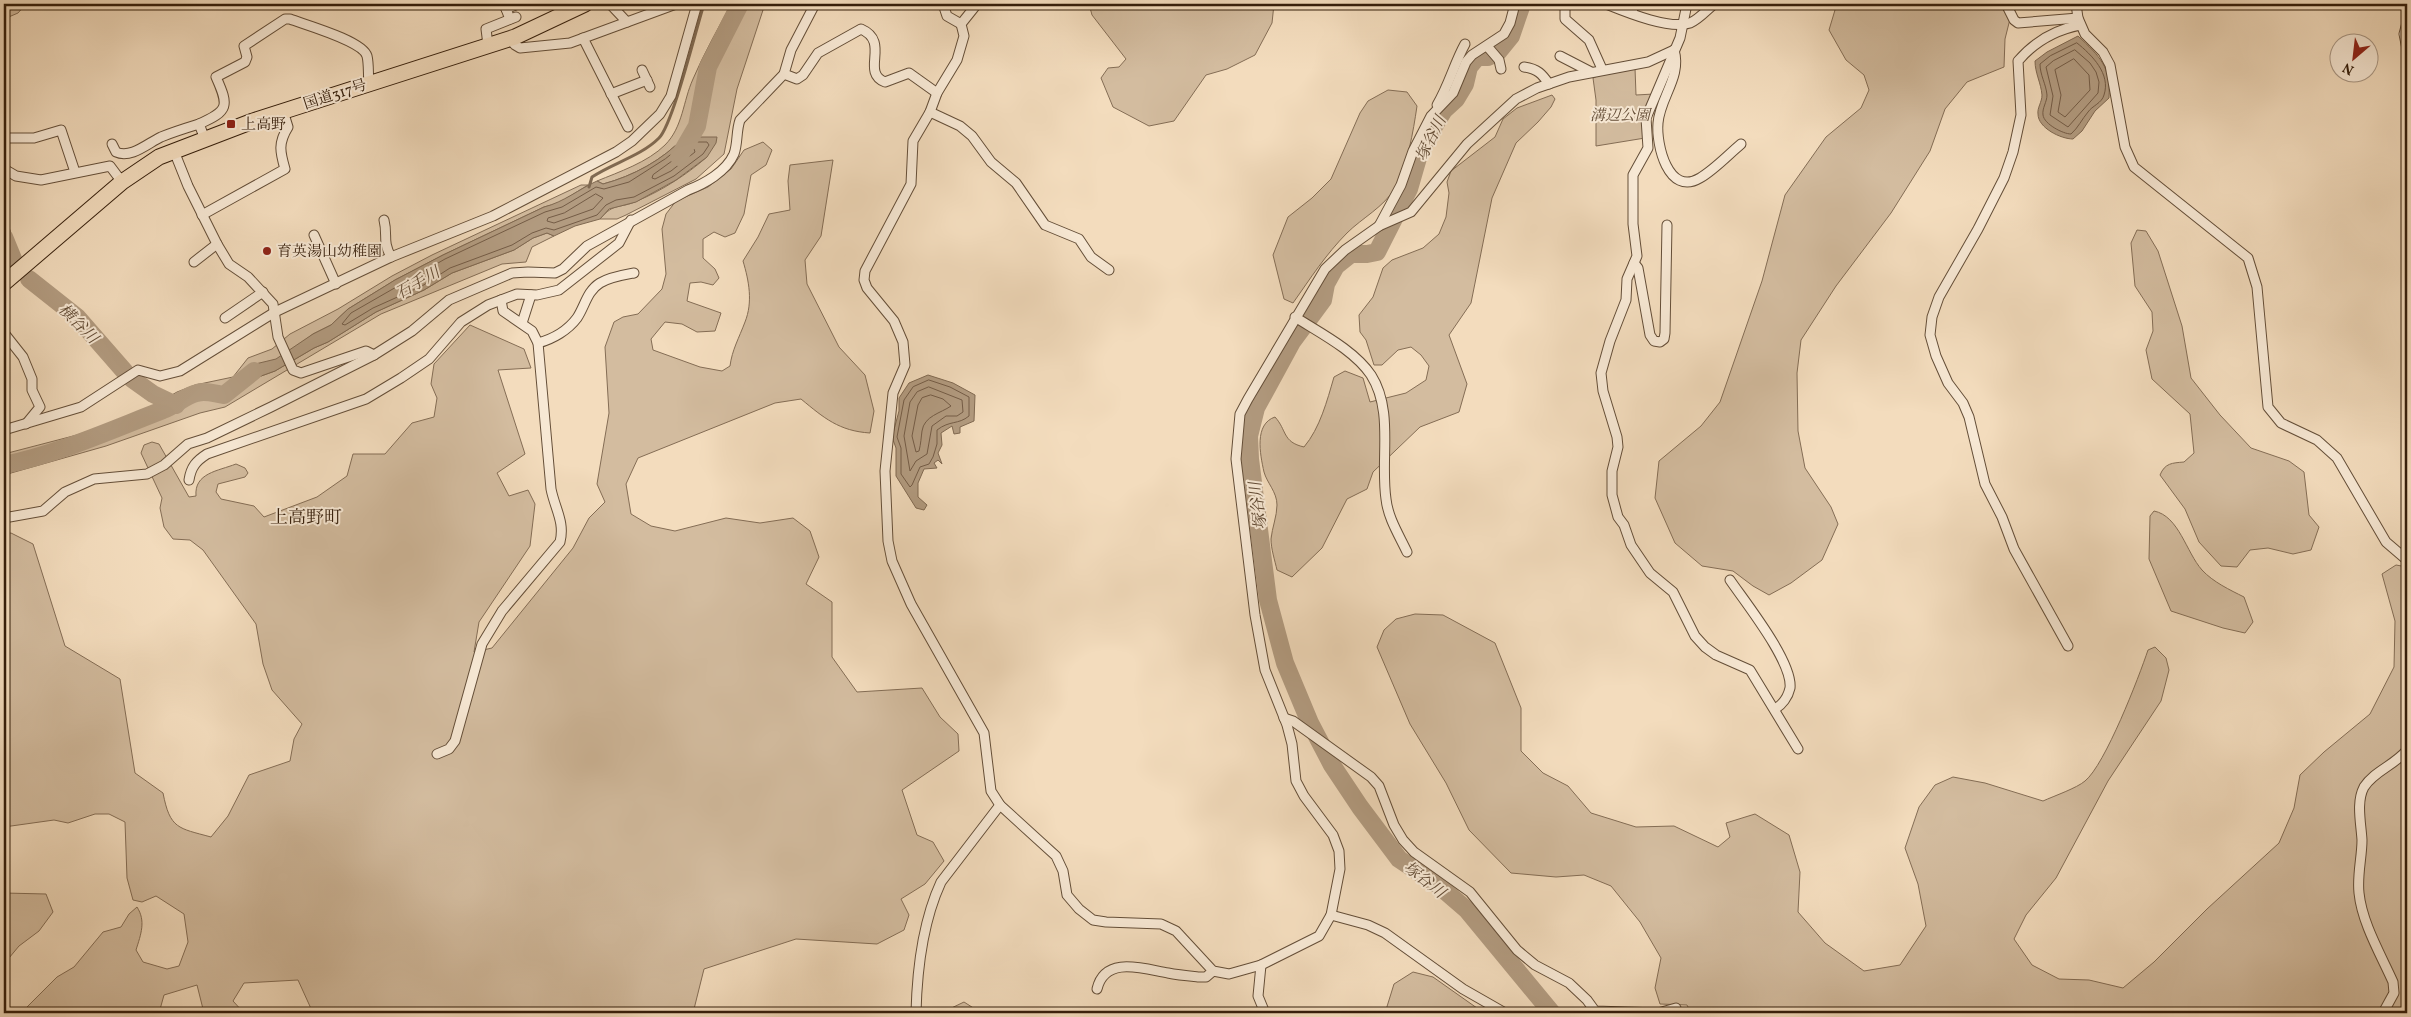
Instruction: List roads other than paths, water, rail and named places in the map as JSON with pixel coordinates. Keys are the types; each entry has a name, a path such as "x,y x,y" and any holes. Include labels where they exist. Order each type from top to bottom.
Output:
{"highway":[{"name":"国道317号","path":"4,283 122,182 159,157 283,111 510,39 585,4"}],"street":[{"path":"488,45 486,29 513,18 505,6 518,4"},
{"path":"610,4 627,22"},
{"path":"510,39 514,45 520,48 570,43 676,4"},
{"path":"4,430 62,413 92,401 138,370 160,376 180,372 275,312 391,257 493,216 587,168 632,141 660,114 670,96 697,4"},
{"path":"4,518 43,511 65,492 94,479 147,474 164,465 188,444 207,438 374,355 412,331 449,300 512,273 555,274 563,269 587,246 631,220 688,190 702,185 723,168 734,153 737,128 740,120 784,74 791,50 814,4"},
{"path":"942,4 947,16 961,24 964,36 962,47 957,60 937,93 930,112 913,141 911,184 865,271 864,280 866,288 894,321 903,342 905,365 893,393 889,418 885,498 888,541 892,560 911,604 984,733 991,791 1000,805 1056,856 1063,872 1067,895 1079,909 1093,920 1161,924 1176,931 1213,971 1229,974 1261,965 1319,936 1331,915 1340,869 1339,851 1334,835 1298,788 1292,744 1265,670 1259,642 1236,460 1240,414 1255,384 1297,319 1325,269 1340,255 1382,225 1397,220 1411,212 1448,166 1499,114 1525,94 1569,76 1648,62 1674,50"},
{"path":"961,24 977,4"},
{"path":"1431,116 1453,93 1466,62 1472,55 1492,51 1510,23 1515,4"},
{"path":"1565,4 1565,19 1570,26 1589,40 1602,70"},
{"path":"1606,4 1630,14 1684,25 1692,22 1714,4"},
{"path":"1630,14 1635,4"},
{"path":"1687,4 1684,25 1646,118 1648,148 1633,175 1633,224 1637,248 1634,263 1627,279 1626,300 1600,373 1618,447 1612,471 1612,495 1614,506 1631,545 1650,574 1673,592 1695,636 1704,647 1750,670 1798,749"},
{"path":"2006,4 2014,20 2018,23 2079,22"},
{"path":"2076,4 2079,22 2110,64 2125,147 2134,167 2248,258 2257,286 2268,407 2281,423 2316,440 2338,458 2386,542 2407,560"},
{"path":"112,144 116,152 124,154 217,116 224,110 224,94 216,77 245,62 247,57 244,46 285,19 333,34 363,49 367,56 369,83"},
{"path":"2068,646 2014,549 2002,517 1985,484 1969,417 1963,403 1948,383 1936,356 1930,336 1932,317 1940,297 2004,178 2013,152 2021,115 2018,61 2026,51 2042,40 2079,22"},
{"path":"2407,23 2404,34 2407,49"},
{"path":"784,74 797,79 803,75 818,53 861,29 870,34 875,41 875,74 878,79 885,82 909,73 937,93"},
{"path":"583,38 628,127"},
{"path":"1382,225 1401,185 1413,151 1450,82 1453,67 1464,44"},
{"path":"1674,50 1678,62 1658,124 1663,162 1669,173 1679,179 1690,182 1699,179 1741,144"},
{"path":"1492,51 1501,69"},
{"path":"1560,56 1591,72"},
{"path":"1524,67 1533,68 1542,73 1549,84"},
{"path":"611,94 649,83 642,70"},
{"path":"202,215 285,168 280,151 280,141 288,127 283,111"},
{"path":"930,112 960,126 972,136 991,162 1016,183 1045,225 1079,238 1091,257 1109,270"},
{"path":"199,124 204,139"},
{"path":"4,138 34,138 61,130 74,172"},
{"path":"174,151 202,215 229,264 248,277 273,304 278,337 293,370 301,373 366,351 374,355"},
{"path":"4,169 16,176 35,180 110,166 122,182"},
{"path":"384,220 386,227 384,244 391,257"},
{"path":"189,480 196,460 207,454 366,398 401,378 429,359 461,322 488,306 517,294 531,295 558,290 602,258 619,243 631,220"},
{"path":"1634,263 1638,268 1650,335 1654,341 1660,342 1664,339 1666,333 1667,225"},
{"path":"314,235 336,284"},
{"path":"194,262 217,244"},
{"path":"538,343 556,336 569,326 577,317 591,291 600,283 614,277 634,273"},
{"path":"225,318 263,292"},
{"path":"522,323 531,295"},
{"path":"437,754 450,749 455,742 482,644 492,625 560,542 563,531 562,518 554,502 551,489 538,343 532,331 503,311 501,300"},
{"path":"1297,319 1359,361 1370,374 1379,390 1383,406 1386,502 1392,521 1407,552"},
{"path":"4,333 23,357 32,378 32,390 40,407 62,413"},
{"path":"26,424 40,407"},
{"path":"1730,580 1770,638 1784,663 1790,687 1785,700 1774,710"},
{"path":"1284,718 1293,721 1371,777 1379,786 1394,825 1403,840 1414,852 1470,892 1517,950 1534,965 1569,983 1587,1000 1592,1012 1658,1012 1676,1008"},
{"path":"2383,1013 2394,993 2393,982 2364,914 2358,893 2362,843 2360,801 2363,789 2371,778 2395,763 2407,750"},
{"path":"916,1013 917,976 935,895 941,882 1000,805"},
{"path":"1331,915 1368,925 1385,933 1463,989 1505,1013"},
{"path":"1261,965 1258,996 1265,1013"},
{"path":"1097,989 1099,980 1109,971 1123,966 1200,977 1206,977 1213,971"}],"water":[{"path":"2078,36 2098,56 2106,70 2109,98 2095,111 2082,131 2073,139 2051,132 2039,119 2038,112 2042,95 2035,61 2047,52"},
{"path":"684,137 717,137 716,143 707,157 676,180 636,202 609,209 600,219 575,226 554,236 547,233 533,238 514,250 452,273 424,290 376,312 328,342 275,371 236,385 247,366 276,359 313,334 331,325 348,309 395,280 443,255 558,202 597,181 603,184 636,172 667,153"},
{"path":"928,375 953,383 975,395 974,421 960,427 960,433 954,434 952,426 941,433 942,445 938,453 942,464 938,460 934,463 937,468 924,469 918,483 918,497 927,505 924,510 916,508 896,476 896,448 892,437 899,411 899,398 909,383"}],"waterway":[{"path":"589,187 592,177 644,150 659,138 665,129 684,75 704,4"},
{"name":"石手川","path":"679,157 697,126 708,67 740,4"},
{"name":"塚谷川","path":"1522,4 1511,36 1498,52 1488,57 1478,57 1474,61 1469,67 1465,84 1456,99 1444,110 1436,123 1420,151 1409,189 1377,252 1351,254 1336,266 1326,284 1323,300 1292,342 1256,408 1249,436 1250,459 1268,600 1285,663 1310,723 1332,765 1360,807 1399,859 1438,885 1467,910 1552,1013"},
{"name":"横谷川","path":"4,237 13,259"},
{"name":"横谷川","path":"29,279 77,317 125,372"},
{"name":"石手川","path":"4,465 44,455 84,441 167,408 193,394 210,392 224,395 254,371"},
{"name":"横谷川","path":"132,379 153,394 176,405"}],"place":[{"name":"上高野","path":"231,124"},
{"name":"育英湯山幼稚園","path":"267,251"}],"district":[{"name":"上高野町","path":"306,517"}],"park label":[{"name":"溝辺公園","path":"1620,115"}]}
